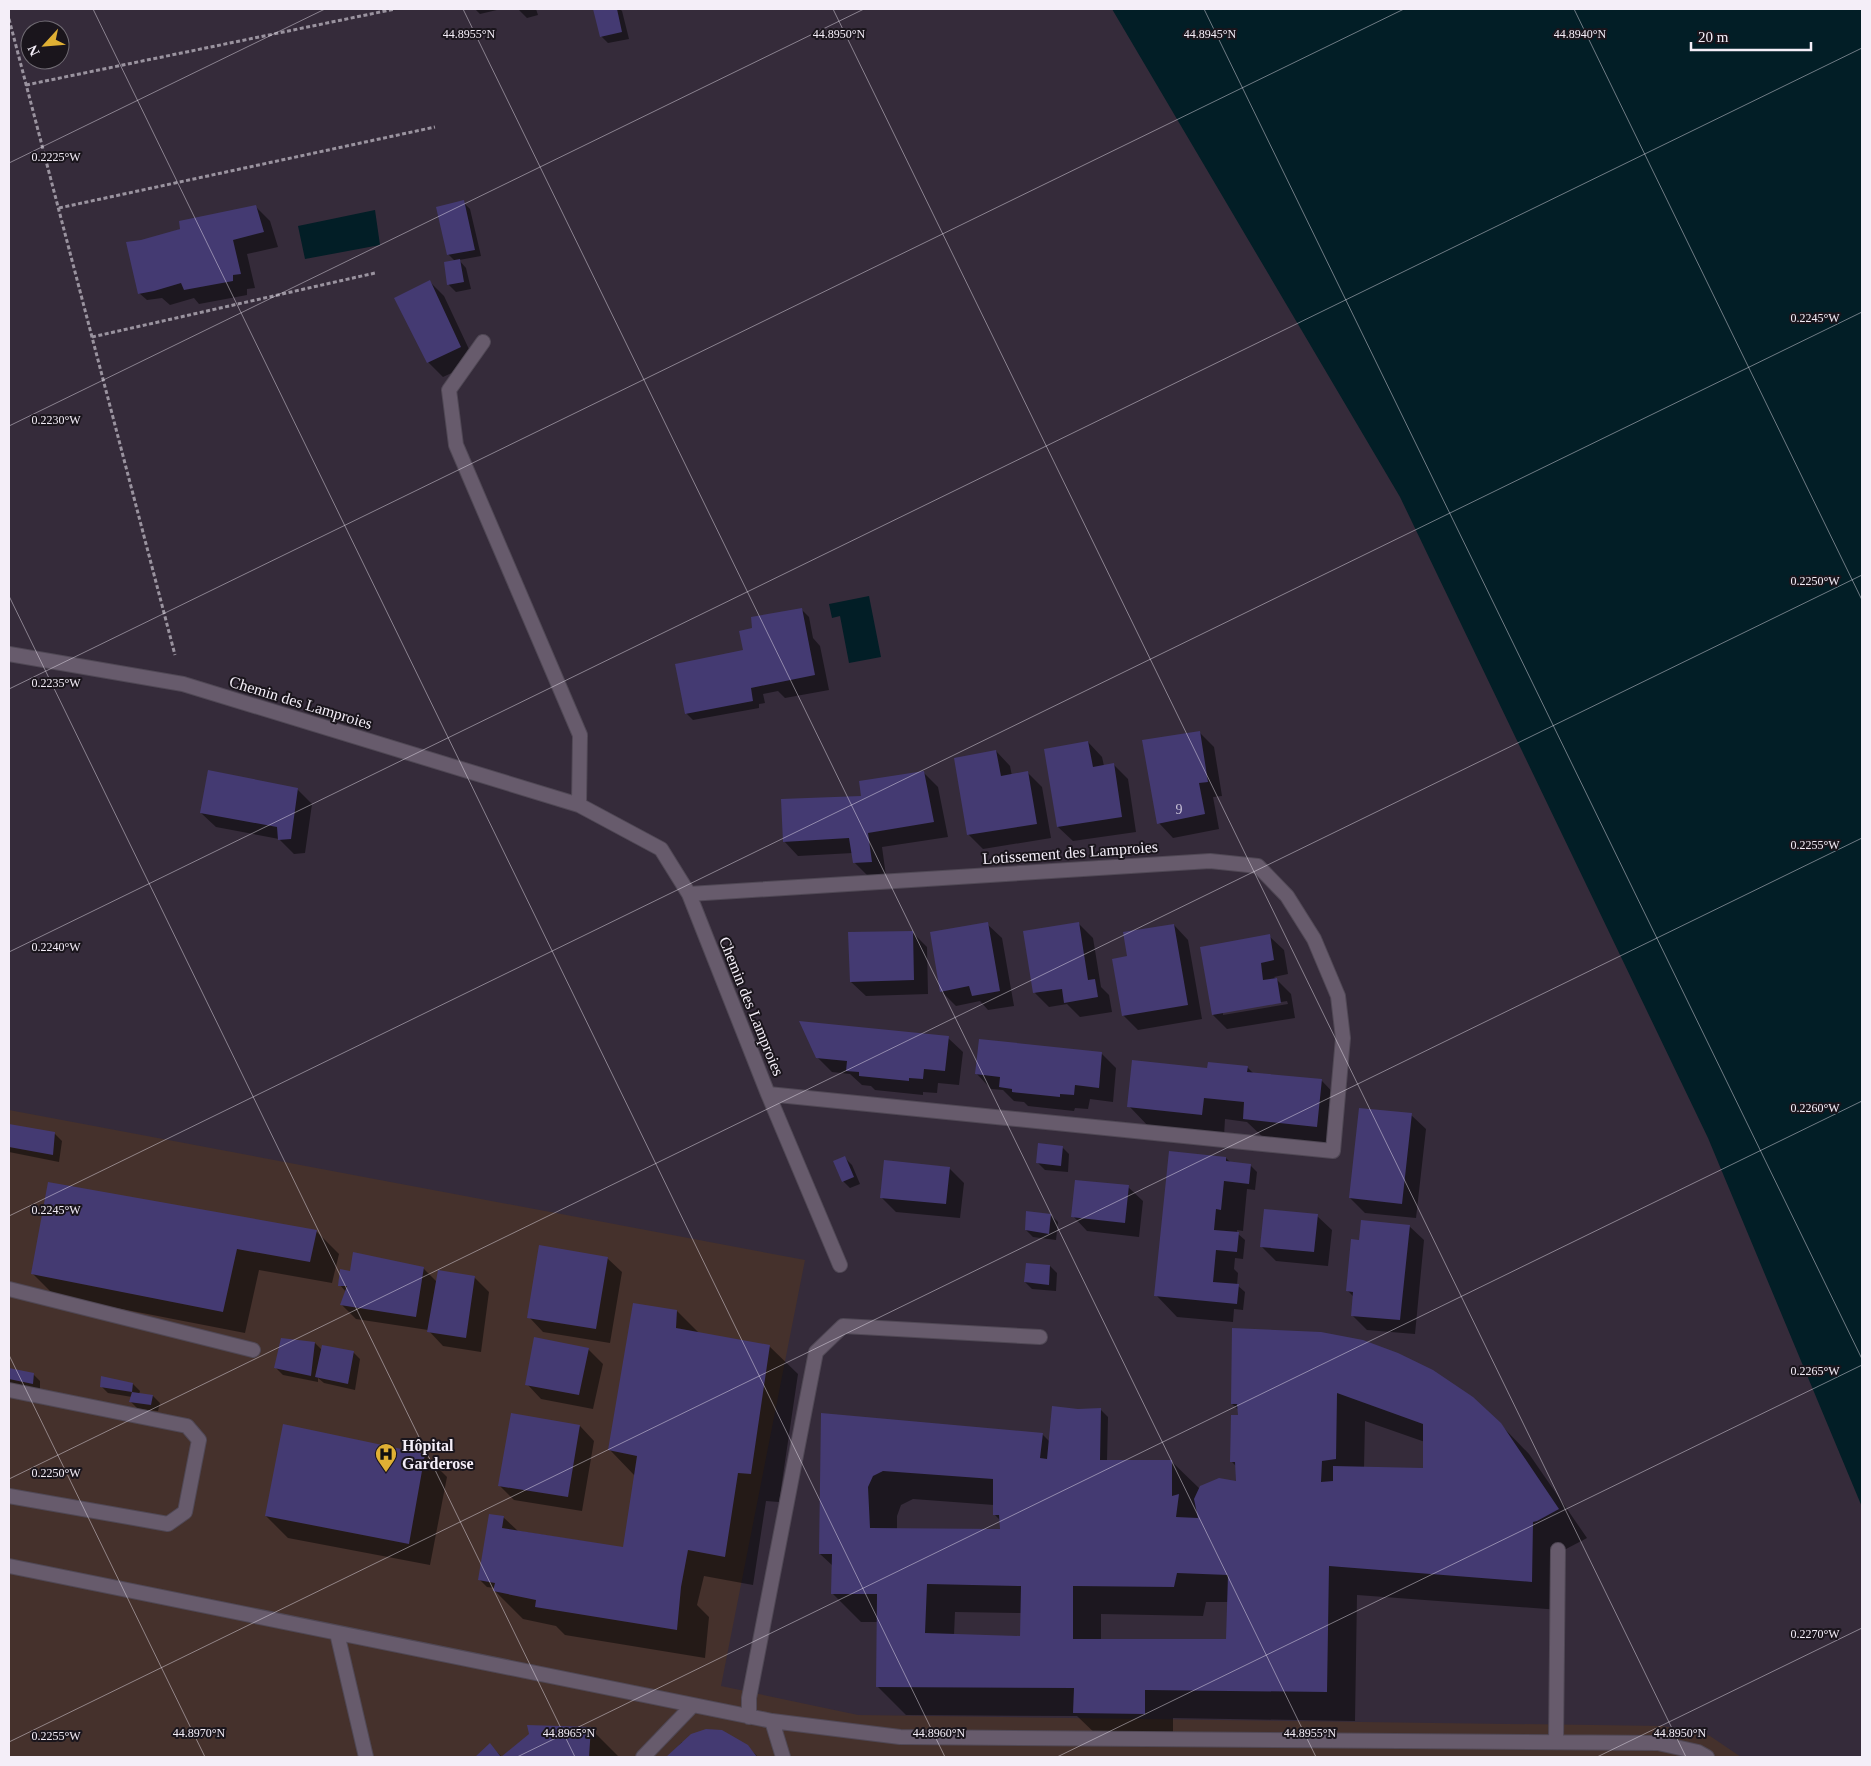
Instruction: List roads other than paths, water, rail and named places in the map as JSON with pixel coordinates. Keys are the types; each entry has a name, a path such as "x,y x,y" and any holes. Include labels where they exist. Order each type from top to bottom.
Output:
{"street":[{"path":"483,342 449,390 456,445 580,735 579,805"},
{"name":"Chemin des Lamproies","path":"9,654 183,684 579,805 661,849 688,894 768,1094 840,1266"},
{"name":"Lotissement des Lamproies","path":"688,894 1210,861 1258,866 1287,896 1314,939 1338,996 1343,1038 1334,1151 768,1094"},
{"path":"9,1289 253,1350"},
{"path":"748,1717 751,1688 816,1352 843,1326 1040,1337"},
{"path":"9,1390 187,1426 199,1440 185,1512 168,1524 9,1496"},
{"path":"1556,1742 1558,1550"},
{"path":"9,1566 748,1717 900,1737 1658,1743 1698,1752 1707,1757"},
{"path":"337,1633 366,1757"},
{"path":"642,1757 692,1705"},
{"path":"772,1721 783,1757"}],"water":[{"path":"1112,9 1862,9 1862,1507 1708,1138 1400,497"},
{"path":"375,210 380,245 305,259 298,226"},
{"path":"869,596 881,657 849,663 840,616 832,618 829,604"}],"place":[{"name":"Hôpital Garderose","path":"386,1473"}]}
